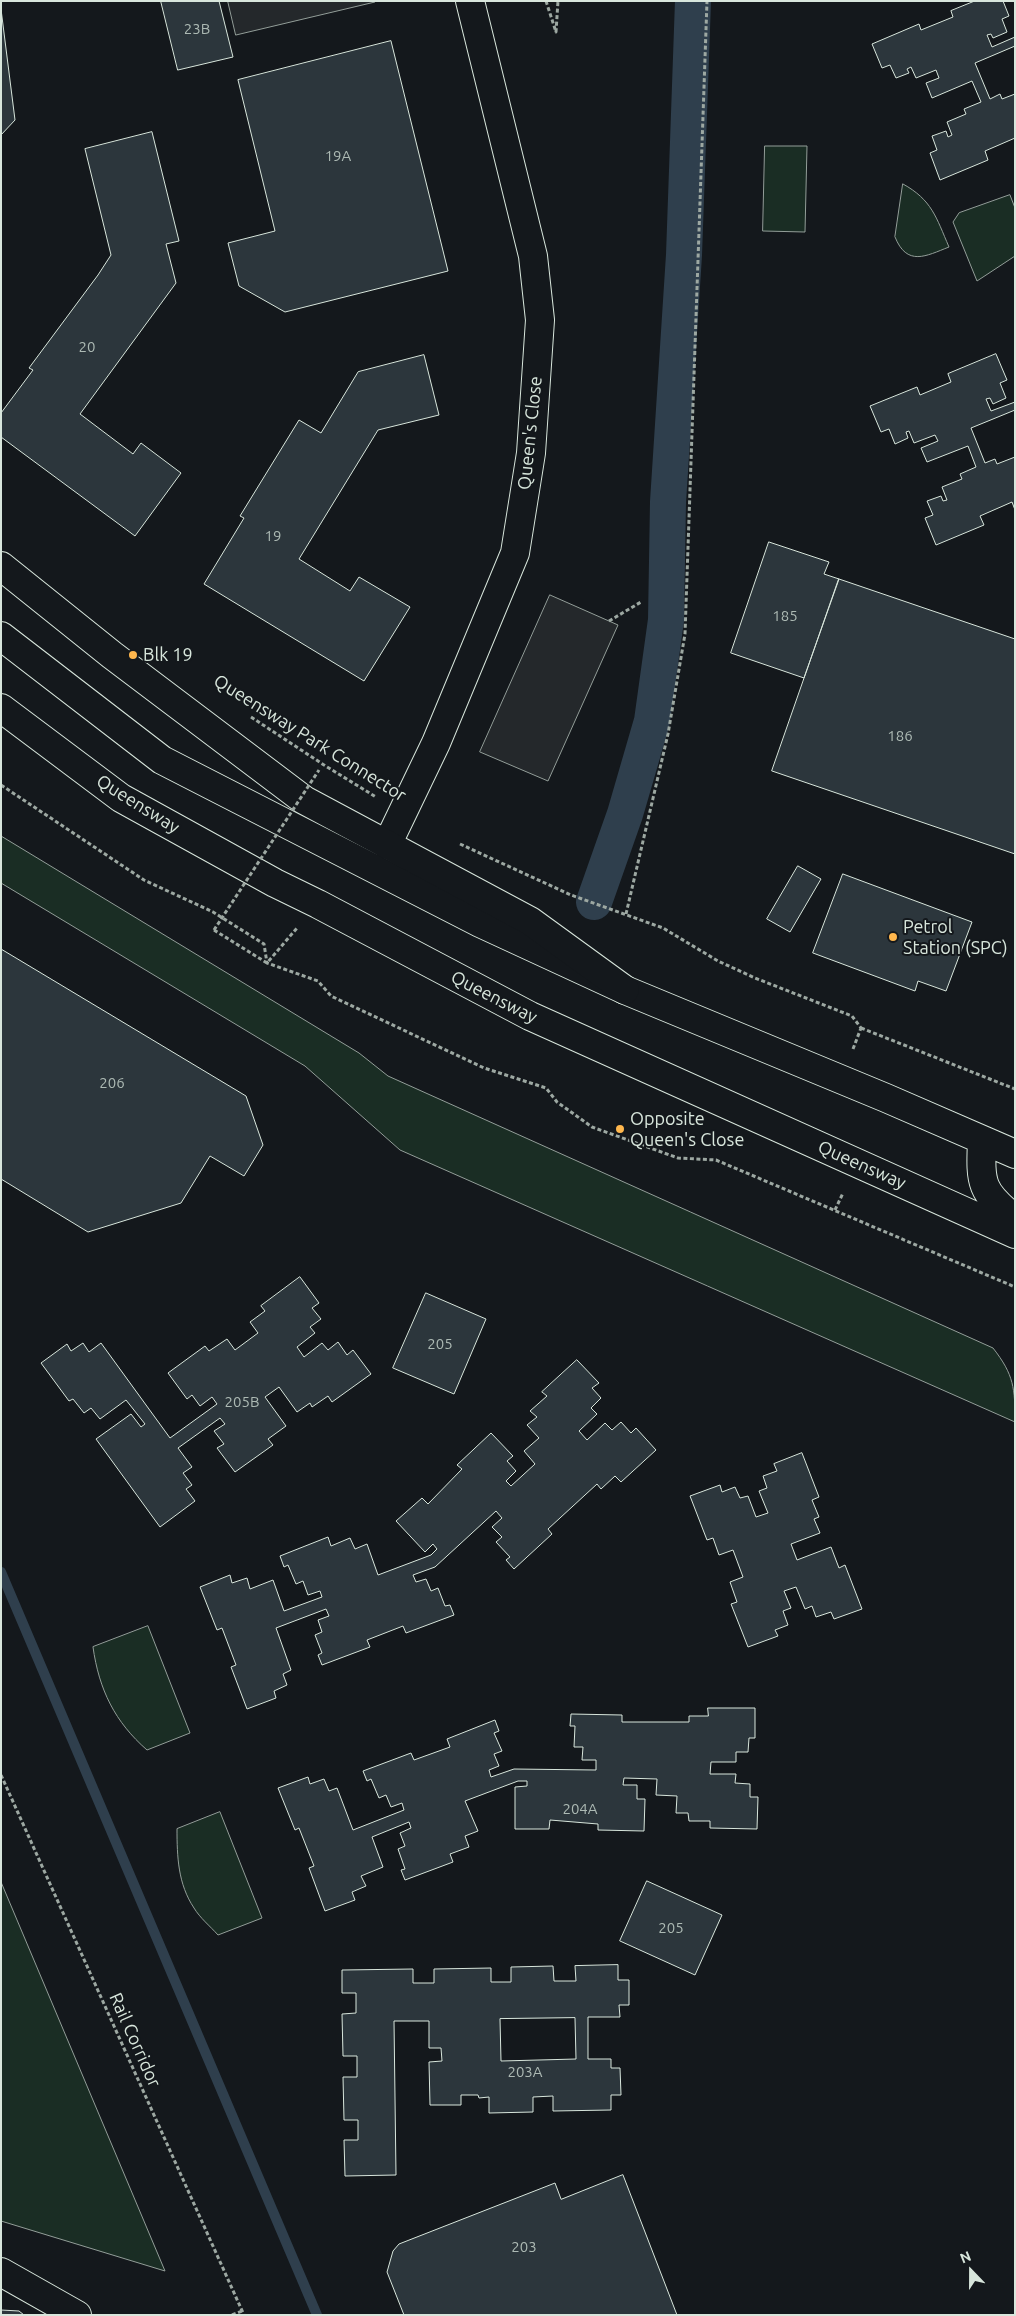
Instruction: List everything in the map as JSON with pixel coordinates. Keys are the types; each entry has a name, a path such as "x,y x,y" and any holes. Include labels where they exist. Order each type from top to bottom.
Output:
{"main road":[{"name":"Queen's Close","path":"387,845 436,743 515,553 531,453 540,320 533,256 470,1"},
{"path":"1,566 112,655 304,800 530,921 625,990"},
{"path":"1,636 162,760 480,923 625,990 886,1098 1015,1154"},
{"name":"Queensway","path":"1,708 121,798 275,883 530,1016 1015,1234"},
{"path":"982,1141 981,1173 985,1189 995,1203 1015,1219"},
{"path":"1,2272 77,2315"}],"path":[{"path":"546,1 556,32 558,1"},
{"path":"626,914 668,734 686,634 707,1"},
{"path":"609,621 641,602"},
{"name":"Queensway Park Connector","path":"245,713 324,766 402,812"},
{"path":"319,770 214,930 267,963 318,981 331,996 484,1068 546,1088 557,1102 592,1127 678,1158 716,1160 1015,1288"},
{"path":"1,785 144,880 213,912 264,944 267,963"},
{"path":"455,842 571,895 663,928 718,961 755,978 852,1016 861,1028 1015,1089"},
{"path":"267,963 318,904"},
{"name":"Rail Corridor","path":"1,1776 243,2313"},
{"path":"232,2315 243,2313"}],"green space":[{"path":"765,146 807,146 805,232 763,231"},
{"path":"903,184 921,196 927,203 949,247 918,257 911,256 900,246 895,237"},
{"path":"1010,195 1015,208 1015,256 977,281 953,222 959,213"},
{"path":"1,836 359,1053 388,1076 993,1348 1005,1366 1012,1382 1015,1400 1015,1422 400,1150 305,1066 1,883"},
{"path":"148,1626 190,1733 147,1750 126,1728 110,1704 99,1677 93,1647"},
{"path":"220,1812 262,1918 218,1935 196,1912 185,1889 178,1860 177,1829"},
{"path":"1,1882 165,2271 1,2221"}],"shaded area":[{"path":"228,1 375,1 375,2 236,35"},
{"path":"550,595 618,625 548,781 480,752"}],"building":[{"path":"161,1 219,1 233,57 178,70"},
{"path":"975,1 1003,1 1009,16 1002,19 1007,32 993,38 991,34 987,35 992,47 1015,37 1015,46 975,63 990,99 1000,94 1002,99 1015,94 1015,138 985,151 988,160 940,180 930,153 937,150 932,136 946,131 948,137 952,135 947,122 966,114 964,109 981,102 972,81 932,98 926,83 939,78 936,70 916,78 911,67 907,69 909,73 896,78 890,65 882,68 872,44 919,24 921,30 953,17 951,11"},
{"path":"1,9 15,120 1,135"},
{"path":"391,41 448,271 285,312 239,286 228,243 275,231 238,80"},
{"path":"152,132 179,241 166,244 176,283 80,414 133,454 141,443 181,473 135,536 1,437 1,413 33,370 29,368 111,255 85,149"},
{"path":"996,354 1007,380 1000,383 1006,398 993,404 990,398 986,399 991,411 1015,402 1015,410 971,428 985,463 995,459 997,464 1015,457 1015,510 1012,502 980,516 984,525 936,545 925,518 933,515 927,501 941,496 943,501 947,500 942,487 962,479 960,474 976,467 968,446 927,462 921,448 938,441 935,435 914,443 909,431 906,432 908,438 895,444 889,429 881,432 870,406 917,387 920,395 951,382 948,374"},
{"path":"424,355 439,415 378,430 299,559 350,591 359,577 410,607 364,681 204,584 244,518 240,516 299,420 321,433 358,372"},
{"path":"769,542 829,562 824,574 839,579 804,678 731,653"},
{"path":"839,579 1015,639 1015,854 772,771"},
{"path":"798,866 821,879 790,932 767,919"},
{"name":"Petrol Station (SPC)","path":"843,874 972,922 946,991 918,981 915,991 813,953"},
{"path":"1,949 246,1096 263,1145 244,1176 210,1156 181,1203 88,1232 1,1179"},
{"path":"300,1277 319,1303 312,1308 321,1319 310,1327 315,1333 297,1347 304,1357 322,1343 328,1350 338,1342 347,1355 353,1350 371,1374 332,1402 328,1396 312,1407 310,1403 297,1412 279,1387 265,1397 286,1426 268,1439 273,1445 235,1472 217,1448 224,1444 214,1431 225,1424 220,1418 178,1448 192,1467 183,1473 192,1485 186,1489 195,1501 160,1527 96,1439 131,1414 141,1427 145,1424 126,1400 100,1419 91,1408 84,1413 73,1399 69,1401 41,1363 67,1344 71,1351 83,1343 89,1352 101,1343 170,1438 217,1404 212,1397 200,1406 192,1395 187,1399 168,1373 205,1346 209,1351 227,1339 235,1350 258,1333 250,1322 265,1311 261,1306"},
{"path":"426,1293 486,1319 454,1394 393,1368"},
{"path":"577,1360 599,1383 592,1388 601,1398 591,1408 597,1414 579,1431 587,1440 605,1423 612,1430 621,1422 631,1433 636,1428 656,1450 621,1482 615,1476 601,1489 597,1484 548,1529 552,1534 514,1569 506,1560 510,1557 496,1542 502,1537 492,1527 502,1518 496,1511 435,1567 413,1575 416,1582 426,1579 431,1591 438,1588 445,1606 450,1605 454,1615 406,1633 403,1626 367,1640 370,1647 322,1665 318,1655 322,1653 315,1635 322,1632 318,1620 329,1616 326,1609 276,1628 291,1670 283,1674 287,1685 274,1691 276,1698 247,1709 231,1667 236,1665 222,1628 217,1630 200,1587 230,1575 232,1583 247,1578 250,1589 273,1580 284,1611 322,1597 320,1591 308,1595 303,1581 296,1584 288,1565 284,1567 280,1556 328,1537 331,1546 350,1538 355,1549 367,1544 378,1575 431,1555 437,1549 433,1544 425,1552 396,1521 422,1498 428,1504 462,1469 457,1465 491,1433 513,1456 507,1461 516,1471 506,1481 511,1486 535,1464 524,1451 539,1438 527,1425 537,1417 530,1411 547,1396 542,1392"},
{"path":"802,1453 819,1497 812,1500 819,1517 814,1519 820,1533 791,1544 797,1560 831,1547 839,1568 845,1565 862,1609 834,1619 831,1612 816,1617 812,1606 805,1609 796,1587 784,1591 791,1608 783,1611 788,1625 775,1630 778,1636 748,1647 731,1604 737,1602 730,1582 743,1577 733,1550 719,1555 713,1538 707,1540 690,1496 720,1485 722,1492 735,1487 740,1498 748,1496 756,1517 768,1513 759,1491 767,1488 763,1476 777,1471 774,1464"},
{"path":"708,1708 755,1708 755,1738 749,1738 748,1752 736,1752 736,1762 711,1762 710,1774 736,1774 735,1783 750,1784 750,1797 758,1797 757,1829 710,1828 710,1821 689,1821 688,1813 676,1813 677,1796 656,1795 657,1779 624,1778 623,1785 637,1785 637,1799 645,1799 644,1831 598,1830 598,1824 550,1820 549,1829 515,1829 515,1787 527,1786 527,1781 518,1781 465,1801 478,1831 465,1836 469,1847 450,1854 453,1862 405,1880 401,1870 405,1869 398,1849 405,1846 400,1833 411,1828 409,1822 372,1837 383,1867 361,1876 366,1886 352,1892 355,1900 325,1911 309,1868 314,1866 299,1828 295,1830 278,1788 308,1777 310,1784 324,1779 329,1791 337,1788 353,1830 404,1810 402,1803 391,1807 386,1795 379,1798 371,1779 367,1781 363,1771 411,1753 414,1760 450,1747 447,1739 495,1720 499,1731 494,1733 502,1751 494,1754 499,1766 489,1770 491,1777 514,1769 596,1770 596,1760 582,1760 583,1747 574,1747 575,1726 570,1726 571,1714 622,1715 622,1722 689,1722 689,1716 708,1716"},
{"path":"647,1881 722,1915 695,1975 620,1941"},
{"path":"618,1965 618,1980 629,1980 629,2005 619,2005 620,2017 588,2017 588,2059 611,2059 611,2068 620,2068 621,2095 611,2095 611,2110 553,2111 553,2096 533,2097 533,2112 489,2113 489,2097 479,2098 478,2095 461,2095 461,2105 430,2105 429,2062 442,2061 441,2048 429,2048 429,2021 394,2021 396,2175 345,2176 344,2140 358,2140 358,2120 344,2120 343,2077 357,2077 357,2056 343,2056 342,2014 356,2013 356,1993 342,1993 342,1970 413,1969 413,1983 434,1983 434,1969 491,1968 491,1982 511,1982 511,1967 553,1966 554,1981 576,1981 575,1966","holes":["575,2018 576,2059 501,2061 500,2019"]},
{"path":"623,2175 677,2315 404,2315 387,2272 393,2251 399,2244 555,2183 561,2199"},
{"path":"1,2310 19,2311 24,2315 1,2315"}],"waterway":[{"path":"594,902 625,814 652,721 666,620 668,502 684,255 693,1"},
{"path":"1,1572 317,2315"}],"place":[{"name":"Blk 19","path":"133,655"},
{"name":"Petrol Station (SPC)","path":"893,937"},
{"name":"Opposite Queen's Close","path":"620,1129"}]}
